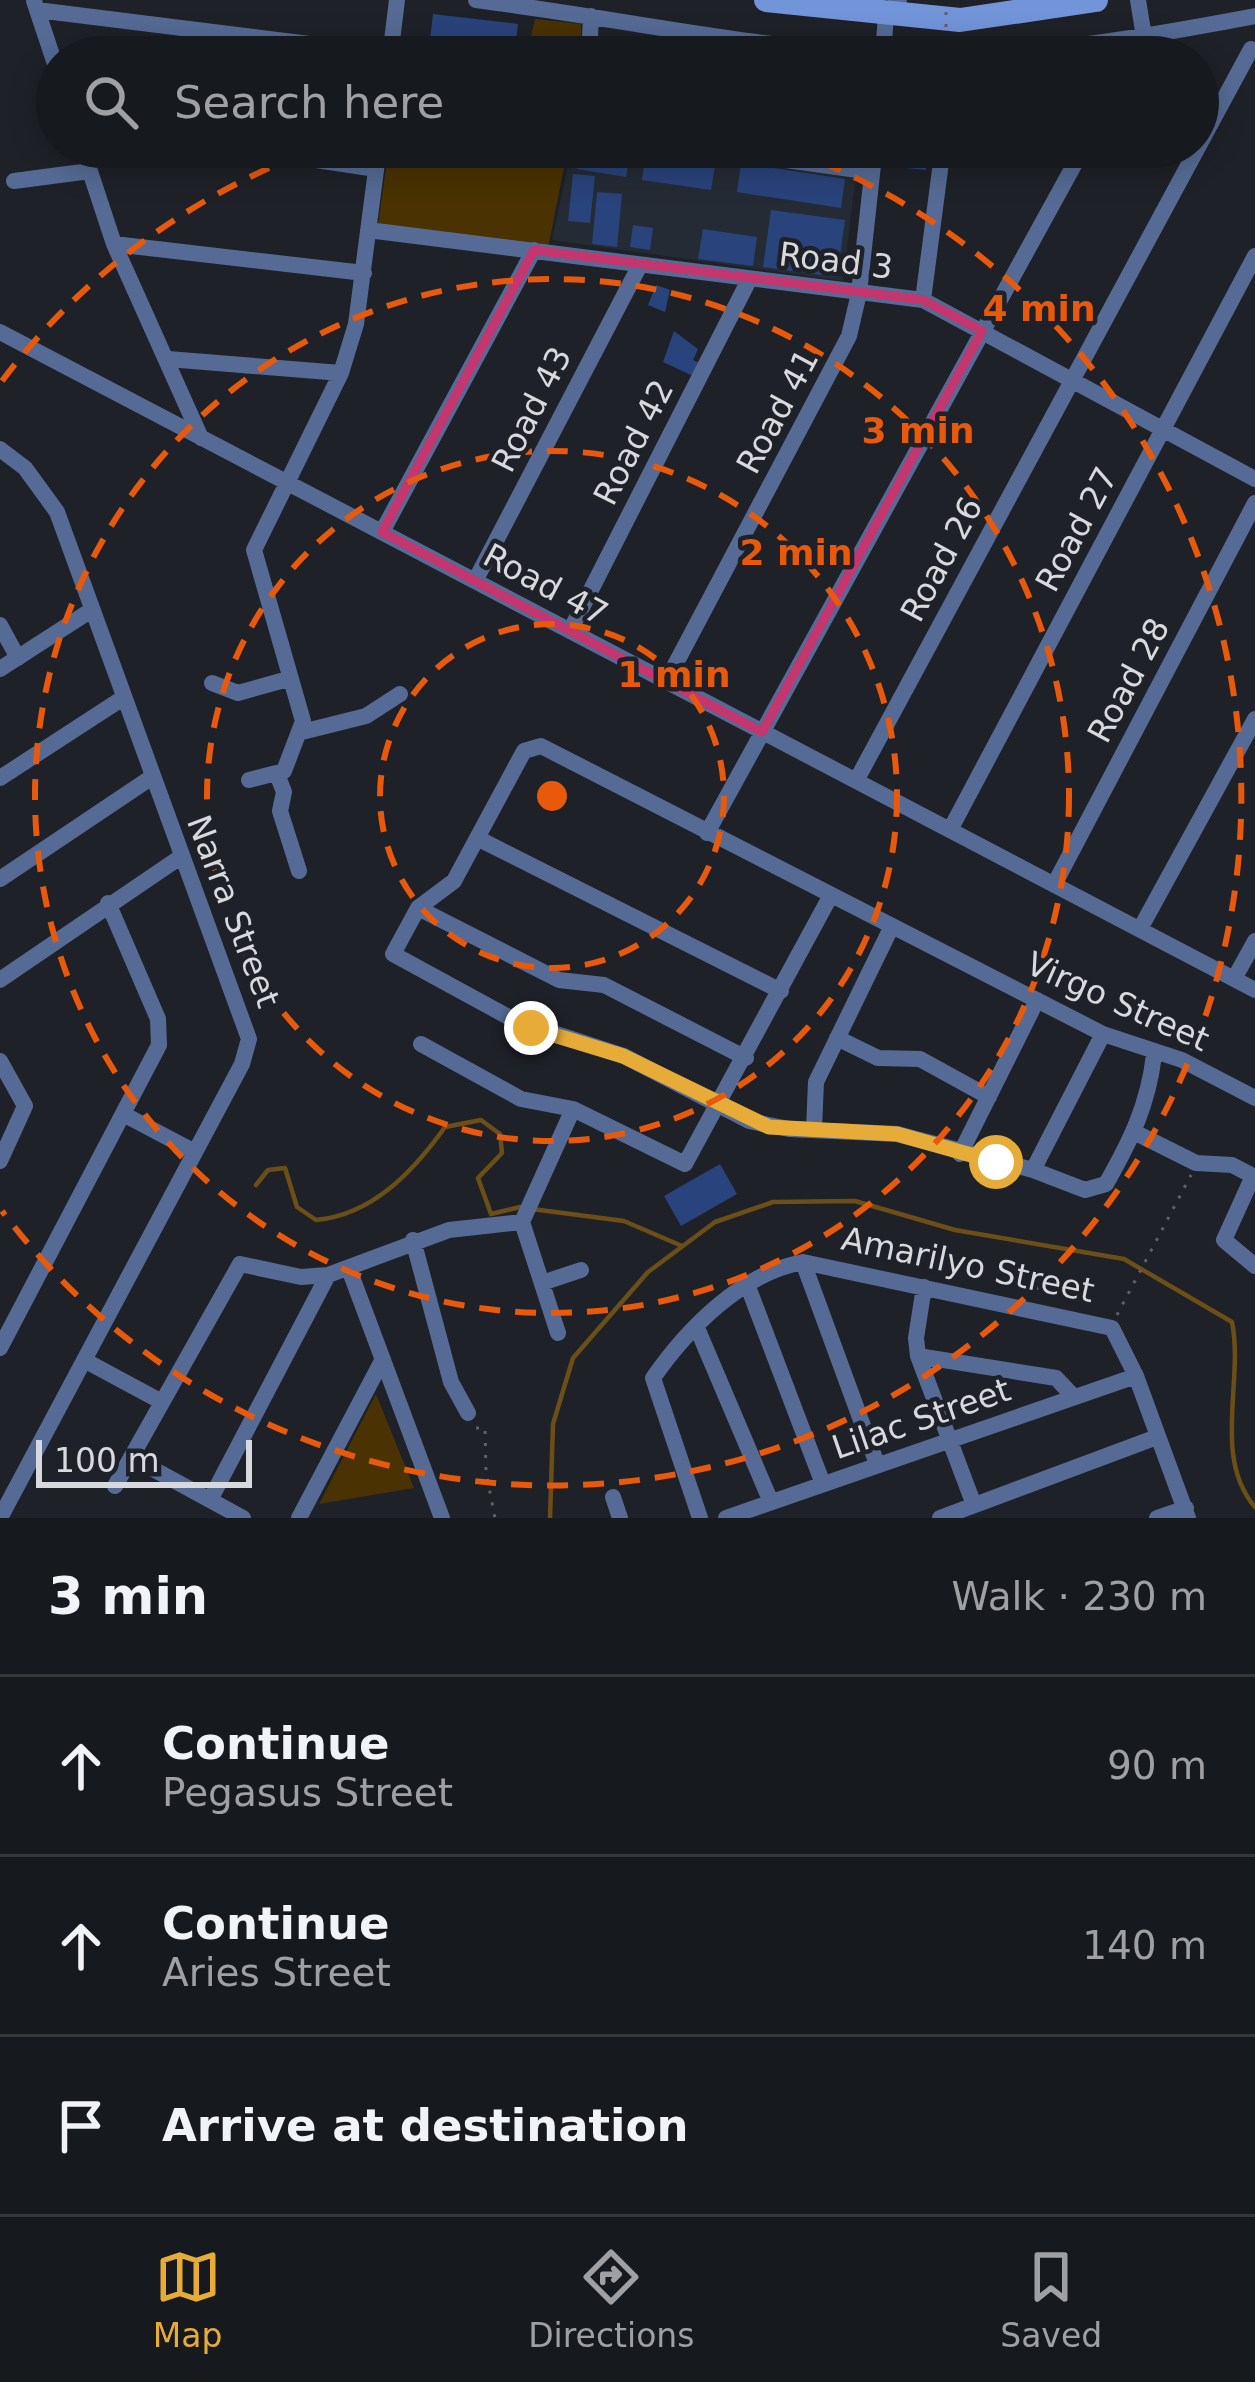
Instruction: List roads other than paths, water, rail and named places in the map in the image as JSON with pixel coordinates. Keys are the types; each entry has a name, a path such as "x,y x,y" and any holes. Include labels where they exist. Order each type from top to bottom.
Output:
{"main road":[{"path":"766,0 892,7 960,20 1096,0"}],"street":[{"path":"392,36 397,0"},
{"path":"476,0 716,36"},
{"path":"1138,0 1144,36"},
{"path":"45,36 35,5 251,36"},
{"path":"590,16 590,36"},
{"path":"1149,36 1255,16"},
{"name":"Road 26","path":"1219,108 1251,49"},
{"path":"89,168 114,244 201,438"},
{"path":"299,872 281,817 284,792 278,774 302,732 254,550 341,373 364,273 376,169 369,168"},
{"path":"843,168 872,172"},
{"name":"Road 41","path":"666,682 839,358 859,293 872,168"},
{"path":"922,300 940,168"},
{"path":"707,833 1072,168"},
{"name":"Road 26","path":"856,781 1187,168"},
{"path":"14,182 90,171"},
{"name":"Road 3","path":"368,230 922,300 1255,479"},
{"path":"114,244 364,273"},
{"path":"382,532 534,250"},
{"name":"Road 27","path":"950,830 1255,256"},
{"name":"Road 43","path":"475,581 640,265"},
{"name":"Road 42","path":"570,631 749,280"},
{"name":"Road 47","path":"0,332 1255,990"},
{"path":"168,359 341,373"},
{"name":"Narra Street","path":"0,448 25,468 57,512 249,1039 242,1064 0,1518"},
{"name":"Road 28","path":"1054,884 1255,503"},
{"path":"0,669 90,611"},
{"path":"0,625 18,658"},
{"path":"212,683 238,693 288,679"},
{"path":"302,732 366,716 400,694"},
{"path":"0,778 123,698"},
{"path":"1140,929 1255,719"},
{"name":"Virgo Street","path":"477,838 531,746 1103,1034 1154,1055 1182,1060 1255,1098"},
{"path":"249,780 278,774"},
{"path":"0,879 152,777"},
{"path":"781,992 477,838 454,881 439,898 418,908 393,954 514,1020 623,1056 769,1127 897,1134 1033,1170 1085,1190 1106,1184 1136,1133 1149,1099 1154,1055"},
{"path":"0,980 182,856"},
{"path":"421,1044 521,1099 573,1109 686,1163 831,895"},
{"path":"0,1348 123,1114 160,1032 108,903"},
{"path":"418,908 559,980 604,985 746,1058"},
{"path":"814,1128 816,1082 891,928"},
{"path":"1234,979 1255,941"},
{"path":"960,1154 1037,1000"},
{"path":"1033,1170 1103,1034"},
{"path":"836,1038 878,1058 920,1059 989,1097"},
{"path":"0,1061 25,1106 0,1161"},
{"path":"558,1333 521,1222 573,1109"},
{"path":"123,1114 195,1152"},
{"path":"1136,1133 1196,1163 1232,1165 1254,1177 1223,1240 1255,1266"},
{"path":"115,1486 244,1262 302,1276 328,1275 413,1240 473,1225 521,1222"},
{"path":"413,1240 451,1382 467,1413"},
{"path":"803,1262 877,1465"},
{"name":"Amarilyo Street","path":"700,1518 653,1378 747,1284 803,1262 1105,1324 1118,1334 1187,1513"},
{"path":"349,1269 442,1518"},
{"path":"542,1283 580,1270"},
{"path":"210,1500 328,1275"},
{"path":"747,1284 824,1484"},
{"path":"924,1287 916,1338 919,1357 974,1505"},
{"path":"698,1328 771,1502"},
{"path":"919,1357 1056,1378 1073,1397"},
{"path":"84,1360 162,1402"},
{"path":"299,1518 382,1360"},
{"name":"Lilac Street","path":"726,1518 1136,1376"},
{"path":"940,1518 1157,1437"},
{"path":"131,1457 243,1518"},
{"path":"613,1496 620,1518"},
{"path":"1156,1518 1187,1513"}],"waterway":[{"path":"256,1185 268,1170 285,1168 297,1207 316,1220 336,1216 389,1188 445,1127 481,1120 500,1134 502,1153 478,1178 491,1214 520,1207"},
{"path":"550,1518 553,1424 573,1358 648,1272 715,1222 773,1202 855,1201 955,1230 1124,1259 1232,1322 1232,1442 1242,1487 1255,1507"},
{"path":"532,1209 624,1221 682,1246"}]}
